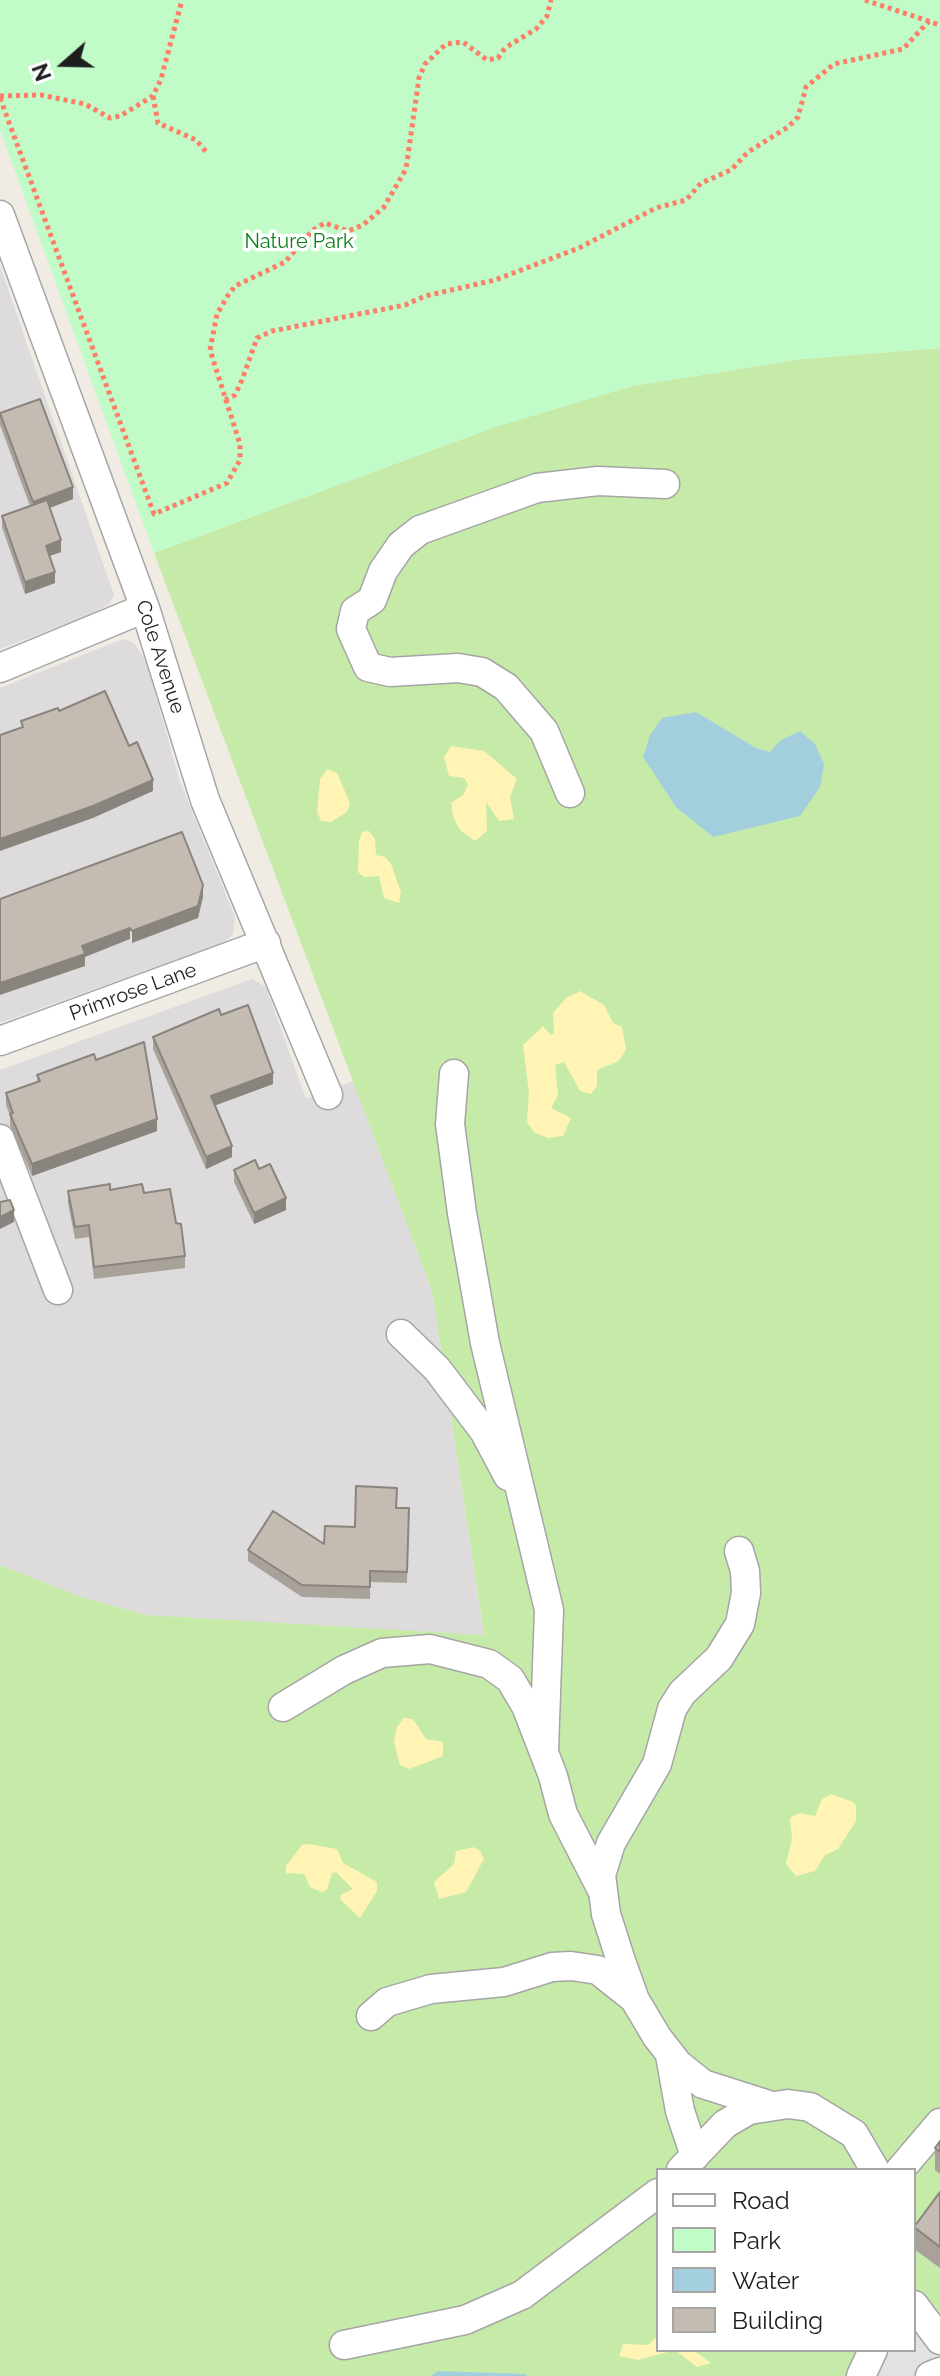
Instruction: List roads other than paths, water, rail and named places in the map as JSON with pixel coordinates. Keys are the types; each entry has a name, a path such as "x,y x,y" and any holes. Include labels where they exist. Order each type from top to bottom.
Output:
{"street":[{"name":"Cole Avenue","path":"0,215 145,608 205,800 328,1095"},
{"path":"570,793 544,731 506,687 482,672 458,668 390,672 368,667 351,629 355,611 372,600 383,571 401,545 420,530 537,488 598,481 665,484"},
{"path":"0,668 145,608"},
{"name":"Primrose Lane","path":"0,1041 266,943"},
{"path":"454,1074 450,1124 485,1343 549,1610 544,1749"},
{"path":"0,1139 58,1290"},
{"path":"401,1334 437,1369 484,1431 526,1508"},
{"path":"739,1551 745,1571 746,1593 740,1624 725,1650 682,1693 672,1709 657,1764 611,1843 601,1875 606,1914 635,2000 670,2055 703,2084 769,2105 810,2107 835,2120 854,2134 874,2168"},
{"path":"283,1707 344,1670 382,1653 430,1649 489,1664 510,1679 544,1749 563,1814 603,1892"},
{"path":"371,2016 387,2002 431,1989 504,1982 539,1971 571,1966 598,1970 635,2000"},
{"path":"670,2055 688,2163"},
{"path":"688,2163 725,2124 749,2110 769,2105"},
{"path":"902,2168 940,2123"},
{"path":"344,2345 465,2320 522,2295 656,2194"},
{"path":"916,2308 940,2340"},
{"path":"861,2376 872,2352"},
{"path":"930,2376 940,2372"}],"water":[{"path":"696,712 756,748 770,752 781,740 800,731 815,744 824,764 820,787 800,816 713,837 676,807 643,757 650,735 662,718"},
{"path":"438,2371 525,2374 527,2376 431,2376"}],"park label":[{"name":"Nature Park","path":"299,242"}]}
